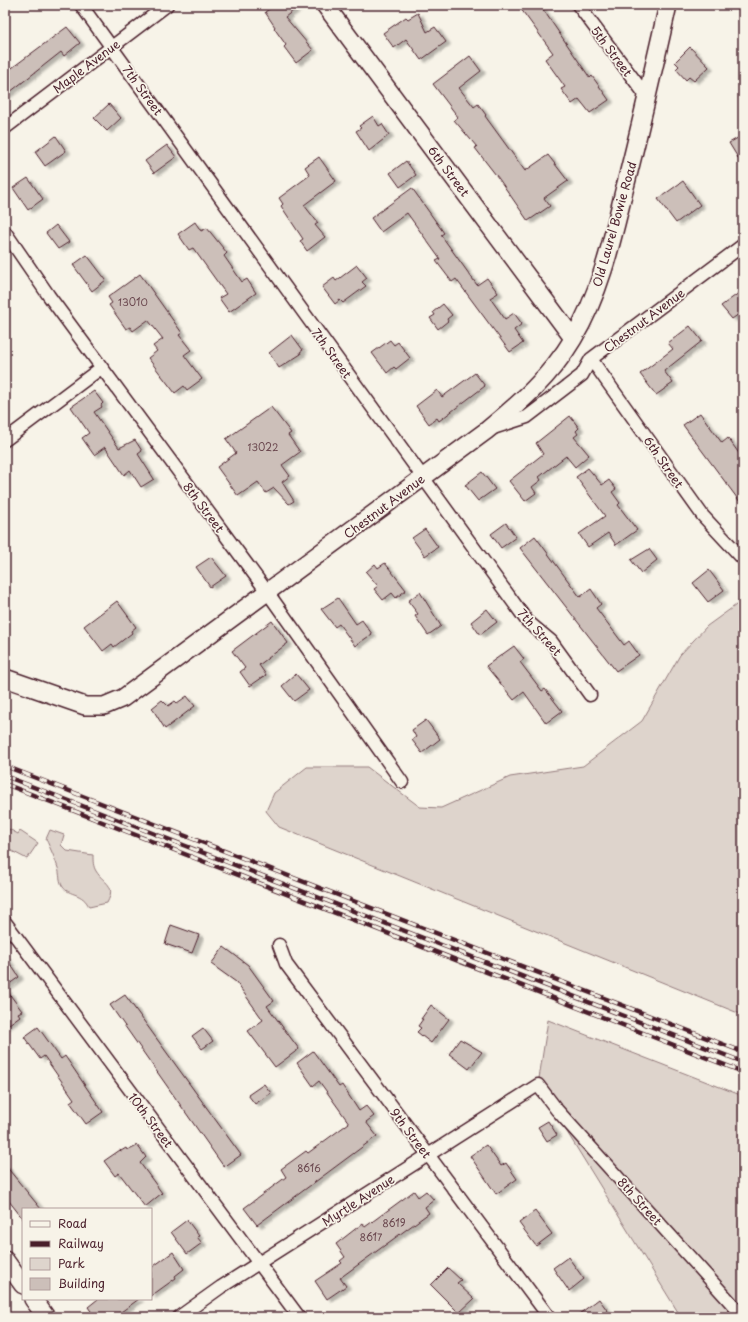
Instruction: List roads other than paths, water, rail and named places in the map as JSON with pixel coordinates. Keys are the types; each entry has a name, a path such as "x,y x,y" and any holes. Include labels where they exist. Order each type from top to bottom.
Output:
{"street":[{"name":"7th Street","path":"81,5 527,621 551,641 590,695"},
{"name":"Maple Avenue","path":"5,128 167,5"},
{"name":"6th Street","path":"325,5 573,338"},
{"name":"5th Street","path":"578,5 647,97"},
{"name":"Old Laurel Bowie Road","path":"486,431 536,387 556,362 573,338 594,293 609,248 647,97 668,5"},
{"name":"8th Street","path":"5,232 102,368 268,593 402,782"},
{"name":"Chestnut Avenue","path":"5,678 85,706 104,706 132,692 486,431 527,417 582,375 591,359 743,245"},
{"name":"6th Street","path":"591,359 703,516 743,560"},
{"path":"5,440 102,368"},
{"name":"10th Street","path":"5,922 258,1264 299,1317"},
{"name":"9th Street","path":"279,945 286,964 549,1317"},
{"name":"8th Street","path":"538,1085 563,1116 743,1316"},
{"name":"Myrtle Avenue","path":"179,1317 258,1264 538,1085"},
{"path":"5,1260 22,1284"},
{"path":"34,1300 46,1317"}],"railway":[{"path":"5,766 743,1052"},
{"path":"5,776 743,1062"},
{"path":"5,784 743,1072"}]}
